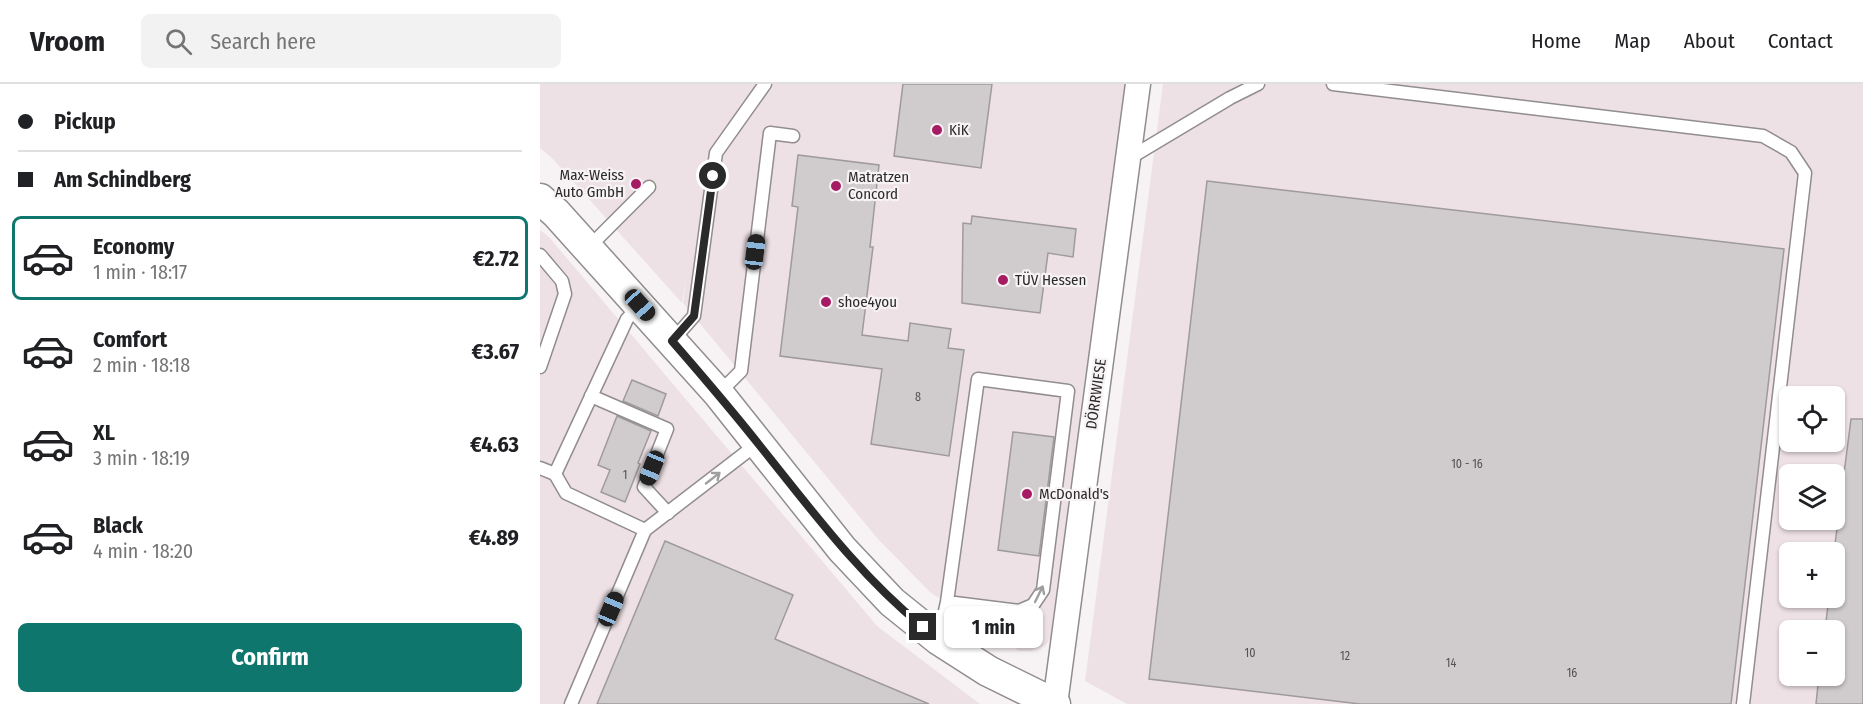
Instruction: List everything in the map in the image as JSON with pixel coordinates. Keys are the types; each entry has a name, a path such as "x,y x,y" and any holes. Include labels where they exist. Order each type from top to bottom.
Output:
{"street":[{"name":"DÖRRWIESE","path":"1055,704 1138,84"},
{"path":"540,199 556,213 718,393 842,549 892,602 938,639 988,671 1055,704"}],"lane":[{"path":"672,341 694,316 716,153 765,84"},
{"path":"1128,159 1230,98 1258,84"},
{"path":"1333,84 1764,136 1791,152 1805,173 1743,704"},
{"path":"718,393 741,371 770,133 794,136"},
{"path":"588,248 649,187"},
{"path":"540,255 562,281 565,294 540,367"},
{"path":"555,474 627,319 640,305"},
{"path":"938,639 947,602 978,379 1068,391 1042,590 1033,605 1019,611 947,602"},
{"path":"591,396 667,429 644,487 668,513"},
{"path":"571,704 645,530 758,443"},
{"path":"540,468 555,474 566,494 645,530"}],"shaded area":[{"path":"540,84 1127,84 1053,634 1046,645 1031,651 1019,651 930,592 878,539 683,303 686,278 682,303 553,159 540,148"},
{"path":"1163,84 1863,84 1863,704 1127,704 1085,681"},
{"path":"540,230 549,237 877,626 980,704 540,704"}],"building":[{"path":"903,84 992,84 981,168 894,156"},
{"path":"798,155 879,165 870,247 873,247 862,335 908,341 910,323 951,329 948,348 964,350 949,456 871,444 882,369 780,356 798,207 792,206"},
{"path":"1207,181 1784,249 1731,704 1360,704 1149,679"},
{"name":"TÜV Hessen","path":"972,216 1076,229 1073,257 1048,253 1040,313 962,303 963,223 971,224"},
{"path":"632,380 666,394 658,416 623,401"},
{"path":"617,416 651,431 625,502 601,492 610,470 598,465"},
{"path":"1851,419 1863,419 1863,704 1816,704 1818,686 1845,686 1845,620 1826,620 1828,608 1845,608 1845,542 1835,542 1837,530 1845,530 1845,466"},
{"name":"McDonald's","path":"1013,432 1054,437 1039,556 998,550"},
{"path":"665,541 793,595 775,639 929,704 597,704"}],"place":[{"name":"KiK","path":"937,130"},
{"name":"Max-Weiss Auto GmbH","path":"636,184"},
{"name":"Matratzen Concord","path":"836,186"},
{"name":"TÜV Hessen","path":"1003,280"},
{"name":"shoe4you","path":"826,302"},
{"name":"McDonald's","path":"1027,494"}],"route":[{"path":"713,176 694,316 672,341 718,393 842,549 892,602 923,627"}]}
